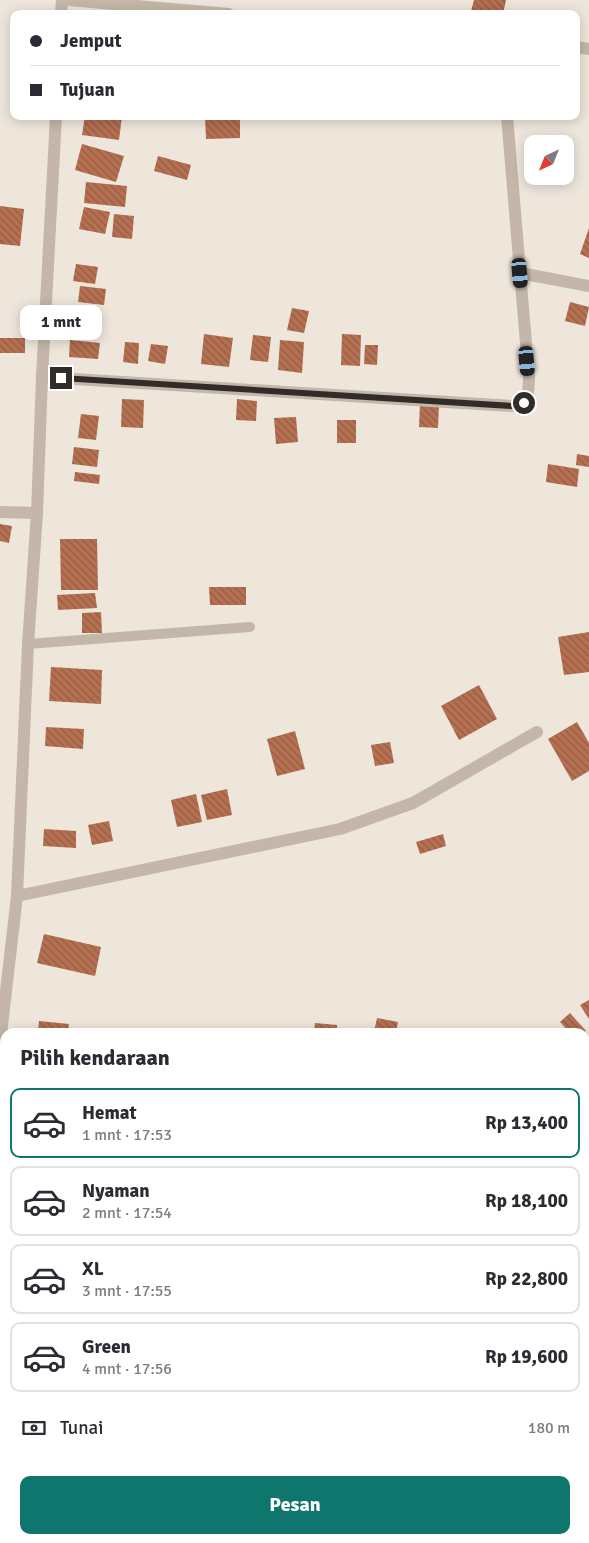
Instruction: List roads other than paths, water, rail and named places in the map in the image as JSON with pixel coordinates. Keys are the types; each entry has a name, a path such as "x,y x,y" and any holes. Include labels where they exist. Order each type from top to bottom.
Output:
{"street":[{"path":"69,0 183,10"},
{"path":"2,1028 17,896 28,644 37,513 56,120"},
{"path":"42,377 512,406 524,403 528,395 529,379 507,120"},
{"path":"520,273 589,286"},
{"path":"0,512 37,513"},
{"path":"17,896 340,829 413,803 537,732"}],"lane":[{"path":"28,644 250,627"}]}
